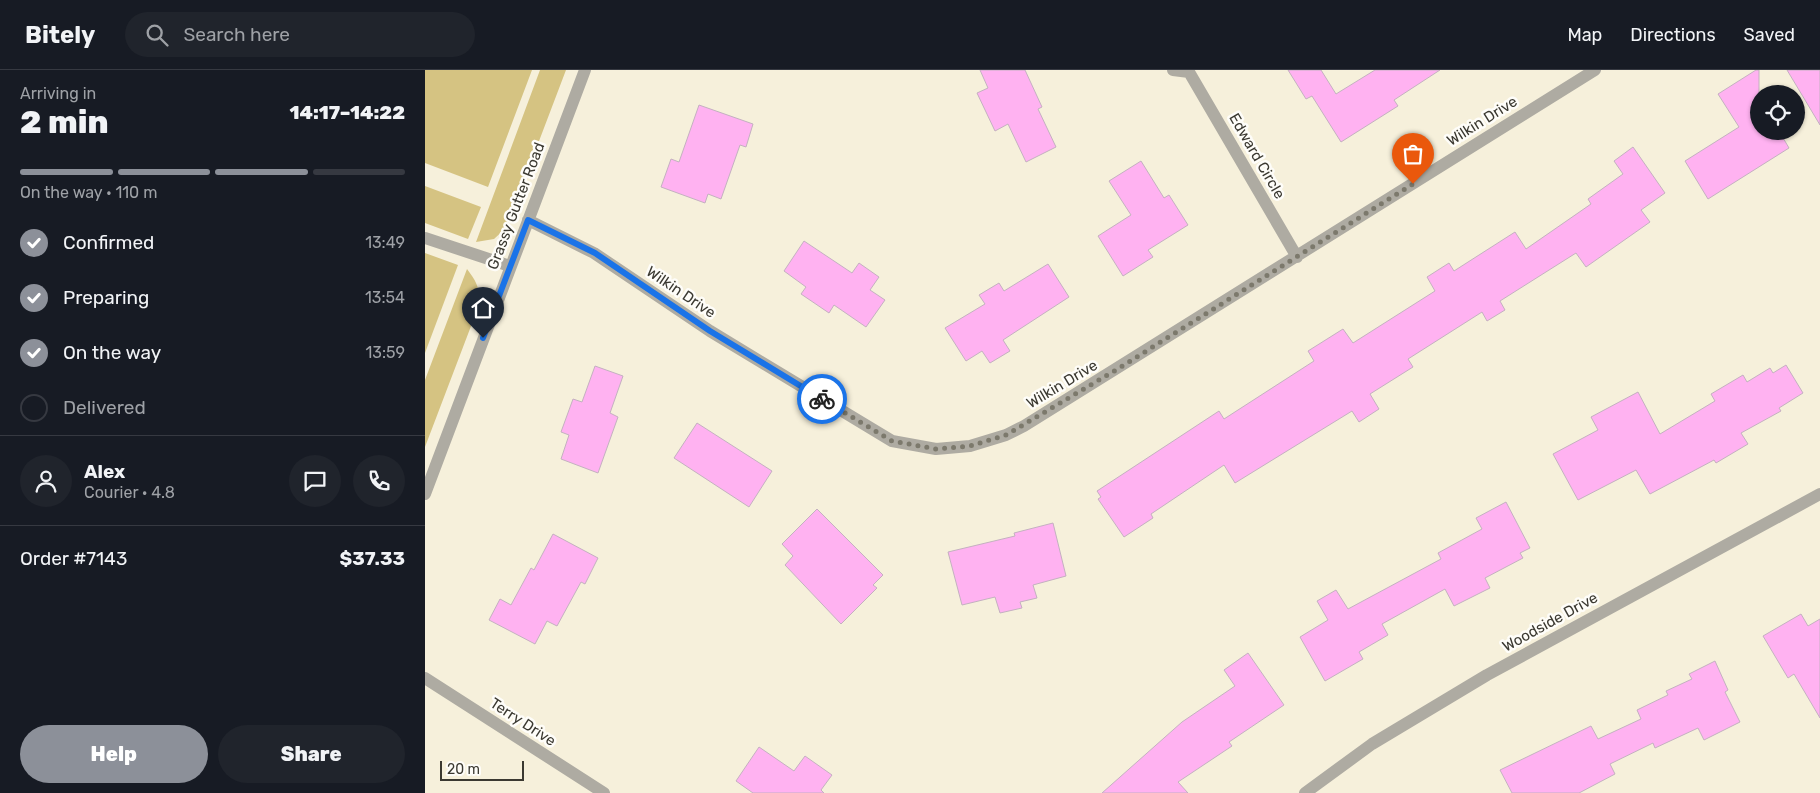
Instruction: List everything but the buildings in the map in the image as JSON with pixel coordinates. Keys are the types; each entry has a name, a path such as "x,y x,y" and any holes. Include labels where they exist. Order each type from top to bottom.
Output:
{"street":[{"name":"Grassy Gutter Road","path":"425,494 585,70"},
{"name":"Edward Circle","path":"1173,70 1189,71 1297,257"},
{"name":"Wilkin Drive","path":"528,220 595,253 710,331 892,441 936,449 970,446 1006,435 1024,426 1595,70"},
{"path":"425,238 510,266"},
{"name":"Woodside Drive","path":"1305,793 1372,744 1487,676 1820,494"},
{"name":"Terry Drive","path":"425,678 604,793"}],"shaded area":[{"path":"425,70 532,70 488,187 425,163"},
{"path":"540,70 566,70 506,228 494,239 476,242"},
{"path":"425,186 481,207 468,239 425,223"},
{"path":"425,253 458,265 425,353"},
{"path":"467,269 475,280 479,294 476,313 425,447 425,380"}],"way so far":[{"path":"822,399 892,441 936,449 970,446 1006,435 1116,370 1413,184"}],"route":[{"path":"483,338 528,220 595,253 710,331 822,399"}]}
